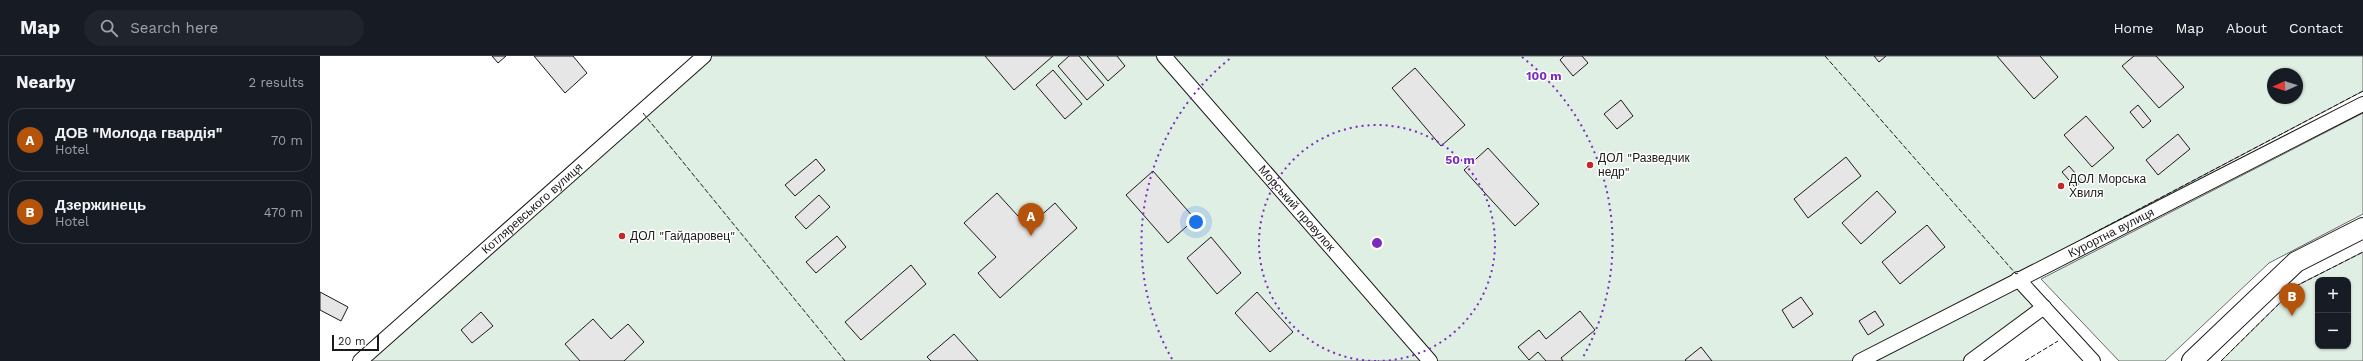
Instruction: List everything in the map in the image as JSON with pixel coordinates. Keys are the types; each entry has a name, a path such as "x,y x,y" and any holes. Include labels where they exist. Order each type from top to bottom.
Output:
{"main road":[{"path":"2192,361 2296,262 2363,228"}],"street":[{"name":"Котляревського вулиця","path":"360,361 704,56"},
{"name":"Морський провулок","path":"1164,56 1430,361"},
{"name":"Курортна вулиця","path":"1860,361 2363,104"},
{"path":"2018,280 2092,361"},
{"path":"1971,361 2044,307"}],"green space":[{"path":"705,56 1163,56 1429,361 361,361"},
{"name":"ДОЛ \"Разведчик недр\"","path":"1166,56 2363,56 2363,91 1852,361 1430,361"},
{"path":"2363,113 2363,214 2269,263 2165,361 2119,361 2041,279"},
{"path":"2363,252 2363,361 2221,361 2298,285"},
{"path":"2017,281 2041,306 1966,361 1860,361"}],"building":[{"path":"492,56 506,56 498,63"},
{"path":"534,56 573,56 587,73 565,93"},
{"path":"985,56 1053,56 1014,90"},
{"path":"1069,56 1079,56 1104,85 1087,100 1058,66"},
{"path":"1087,56 1117,56 1125,66 1108,81"},
{"path":"1564,56 1582,56 1588,63 1573,76 1560,60"},
{"path":"1874,56 1886,56 1879,62"},
{"path":"1997,56 2040,56 2058,77 2034,99"},
{"path":"2134,56 2156,56 2184,87 2159,108 2122,66"},
{"path":"1415,68 1465,125 1441,146 1392,88"},
{"path":"1053,70 1082,104 1065,119 1036,85"},
{"path":"1621,100 1633,116 1617,129 1604,114"},
{"path":"2138,105 2151,121 2143,128 2130,112"},
{"path":"2086,116 2114,148 2092,167 2064,135"},
{"path":"2178,134 2190,149 2158,175 2146,160"},
{"path":"1488,148 1539,204 1515,226 1464,170"},
{"path":"1846,157 1861,176 1808,218 1794,199"},
{"path":"816,159 825,170 795,196 785,185"},
{"path":"2069,166 2082,181 2075,187 2062,172"},
{"path":"1153,171 1195,219 1168,243 1126,195"},
{"path":"1877,191 1896,212 1861,244 1842,223"},
{"path":"997,193 1028,227 1055,203 1077,228 1000,298 978,273 996,257 964,223"},
{"path":"819,195 830,207 806,229 795,217"},
{"path":"1927,225 1945,247 1900,284 1882,262"},
{"path":"837,236 846,247 816,273 806,262"},
{"path":"1211,237 1241,273 1217,294 1187,258"},
{"path":"911,265 926,284 861,340 845,322"},
{"path":"320,292 348,307 341,321 320,310"},
{"path":"1257,292 1293,332 1270,352 1235,313"},
{"path":"1801,297 1813,314 1793,328 1782,310"},
{"path":"1580,311 1595,330 1561,358 1563,361 1546,361 1538,352 1529,360 1518,347 1539,330 1546,339"},
{"path":"1875,311 1884,325 1868,335 1859,321"},
{"path":"481,312 493,326 472,343 461,330"},
{"path":"593,319 611,339 628,324 644,342 624,361 580,361 565,344"},
{"path":"954,334 978,361 931,361 927,357"},
{"path":"1701,347 1712,361 1685,360"}],"fence":[{"path":"1825,56 2016,274 2018,273"},
{"path":"2086,237 2363,91"},
{"path":"643,113 845,361"},
{"path":"2221,361 2298,285 2363,252"},
{"path":"2025,361 2058,341"}],"place":[{"name":"ДОЛ \"Разведчик недр\"","path":"1590,165"},
{"name":"ДОЛ Морська Хвиля","path":"2061,186"},
{"name":"ДОЛ \"Гайдаровец\"","path":"622,236"},
{"name":"ДОВ \"Молода гвардія\"","path":"1031,236"},
{"name":"Дзержинець","path":"2292,316"}]}
